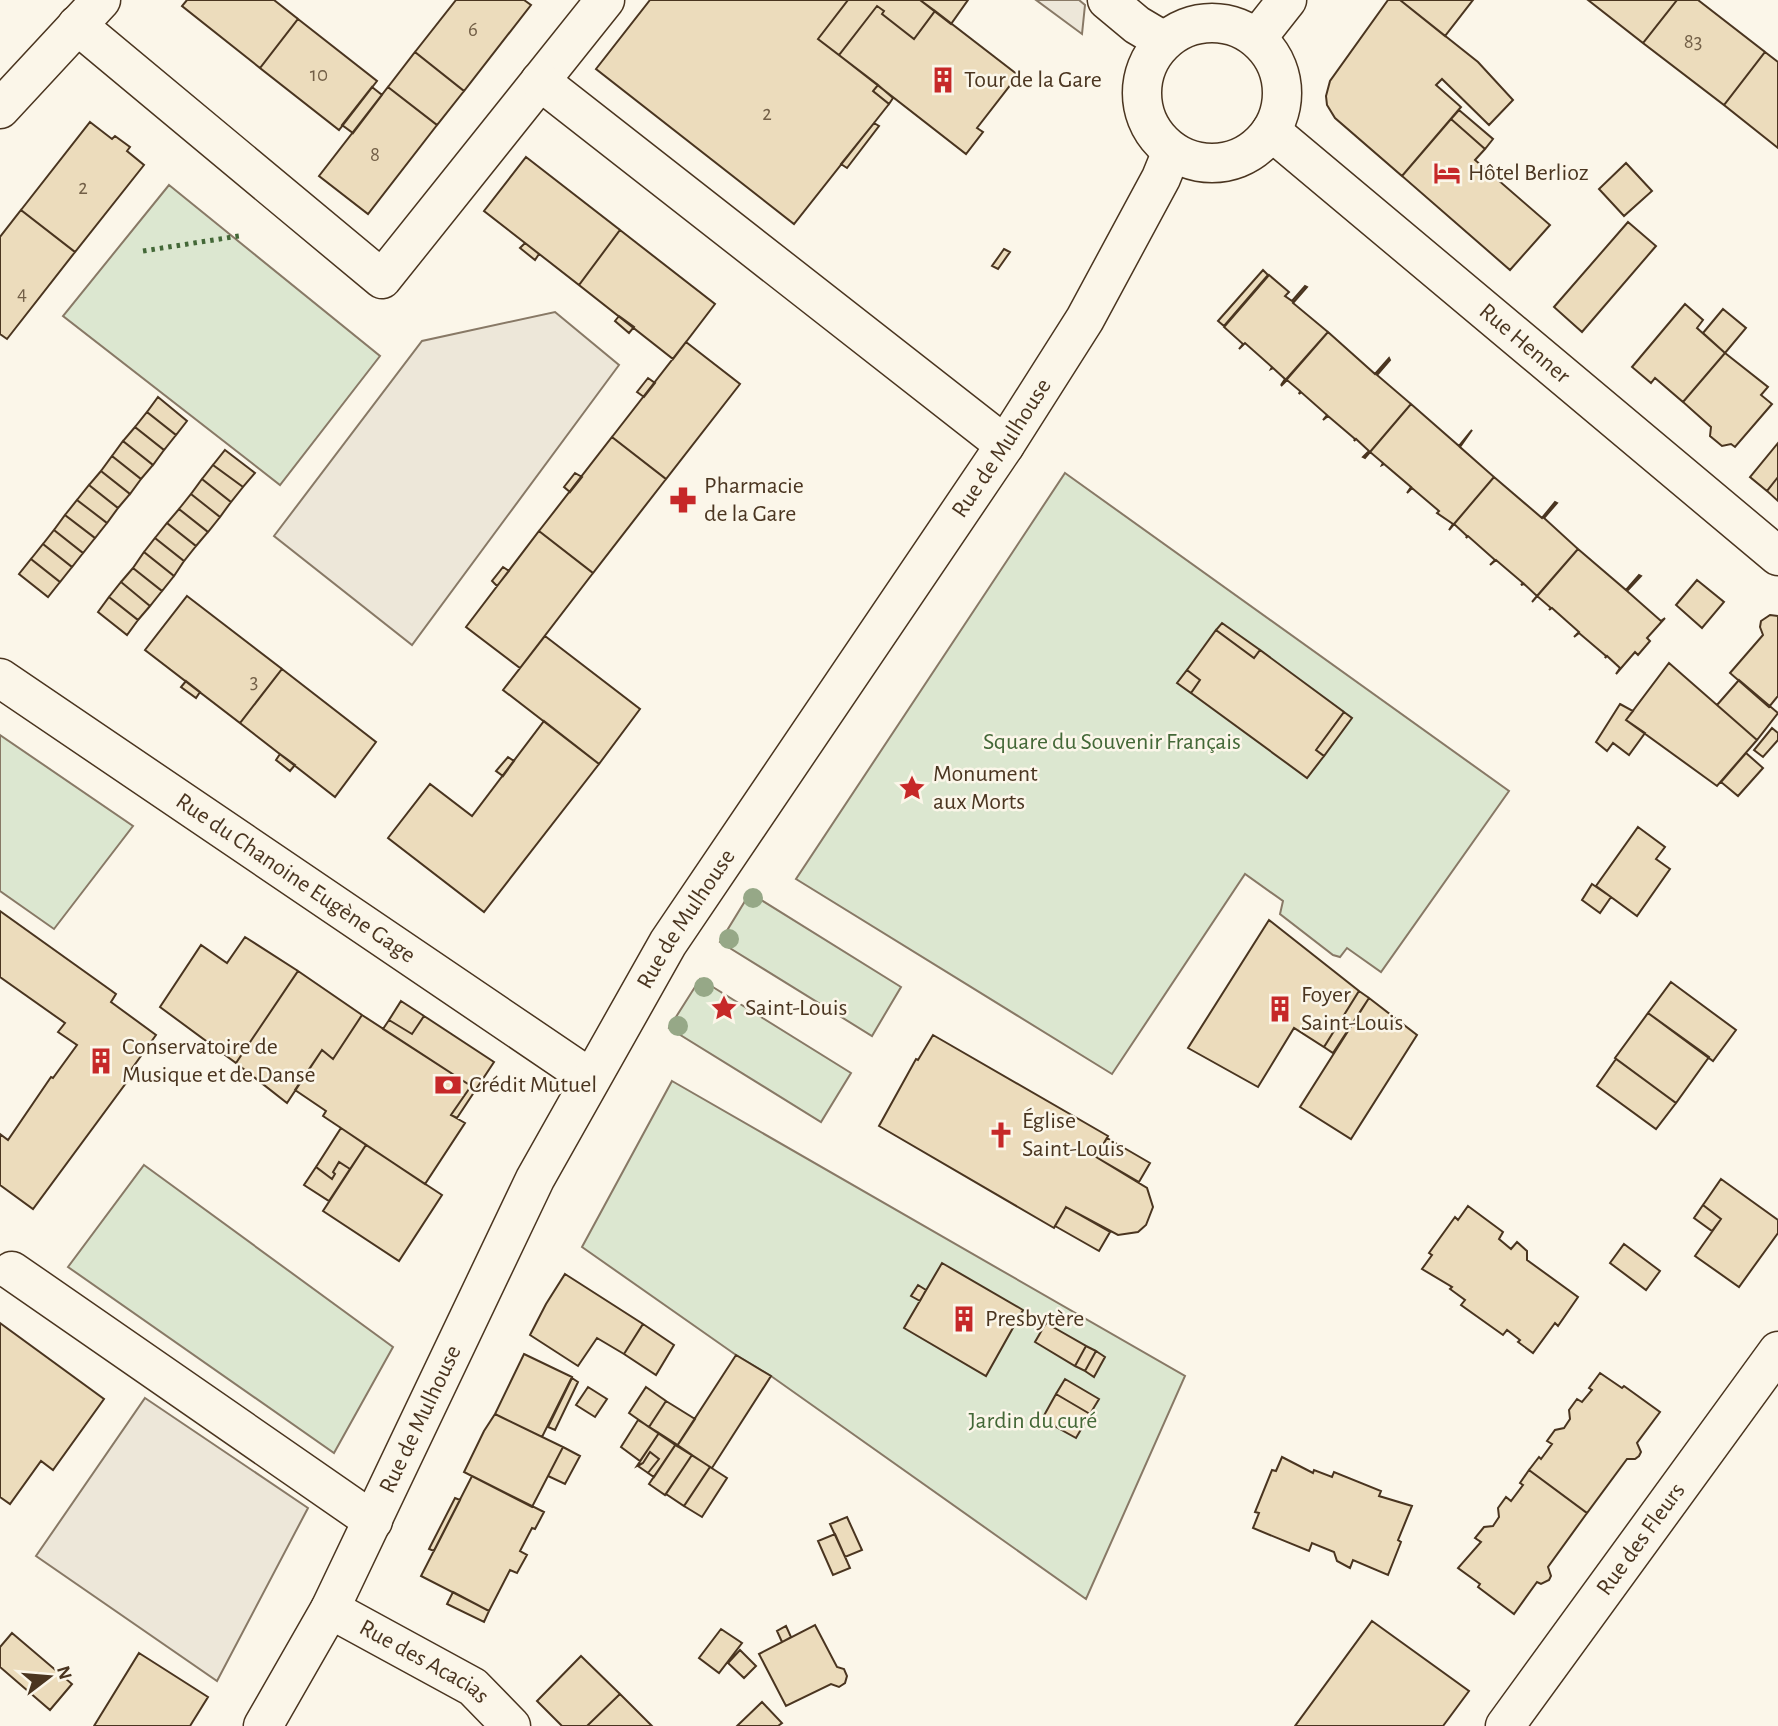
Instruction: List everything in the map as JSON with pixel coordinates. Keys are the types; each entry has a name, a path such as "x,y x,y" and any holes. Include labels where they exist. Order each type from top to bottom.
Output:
{"main road":[{"path":"0,109 89,12 382,279 605,0"},
{"path":"1107,0 1137,25 1164,41"},
{"path":"1257,38 1287,0"},
{"path":"1206,22 1231,25 1257,38 1275,60 1282,81 1281,110 1271,131 1250,153 1228,162 1198,163 1172,151 1153,132 1143,107 1143,77 1164,41 1178,31 1206,22"},
{"path":"540,81 1005,445"},
{"name":"Rue Henner","path":"1271,131 1778,556"},
{"name":"Rue de Mulhouse","path":"263,1726 330,1609 535,1179 590,1078 668,943 1005,445 1085,319 1161,178 1172,151"},
{"name":"Rue du Chanoine Eugène Gage","path":"0,678 590,1078"},
{"path":"12,1271 373,1521"},
{"name":"Rue des Fleurs","path":"1505,1726 1778,1351"},
{"name":"Rue des Acacias","path":"330,1609 473,1687 511,1726"}],"green space":[{"path":"169,185 380,356 280,485 63,316"},
{"name":"Square du Souvenir Français","path":"1065,473 1509,791 1381,972 1347,948 1340,957 1333,955 1280,914 1283,901 1245,874 1112,1074 796,879"},
{"path":"0,735 133,826 54,929 0,891"},
{"path":"750,893 901,987 872,1036 720,942"},
{"path":"700,979 851,1073 821,1122 669,1028"},
{"name":"Jardin du curé","path":"672,1081 1185,1376 1086,1599 771,1376 736,1355 582,1247"},
{"path":"144,1165 393,1347 334,1453 68,1267"}],"shaded area":[{"path":"1036,0 1079,0 1085,5 1082,34"},
{"path":"555,312 619,365 412,645 274,536 422,341"},
{"path":"145,1398 308,1508 217,1681 36,1556"}],"building":[{"path":"187,0 274,0 298,19 260,68 182,6"},
{"path":"456,0 524,0 531,5 464,91 415,52"},
{"path":"650,0 848,0 818,39 878,85 873,91 889,104 794,224 596,69"},
{"path":"848,0 920,0 935,11 914,39 882,14 884,11 877,6 839,55 818,39"},
{"path":"920,0 968,0 951,24"},
{"path":"1388,0 1400,0 1478,62 1513,100 1489,125 1442,79 1436,85 1461,107 1402,176 1335,118 1327,105 1326,96 1330,81"},
{"path":"1400,0 1473,0 1445,36"},
{"path":"1588,0 1677,0 1643,43"},
{"path":"1677,0 1698,0 1765,52 1724,105 1643,43"},
{"name":"Tour de la Gare","path":"877,6 884,11 882,14 914,39 935,11 1018,75 977,128 983,132 966,154 839,55"},
{"path":"298,19 377,81 339,130 260,68"},
{"path":"415,52 464,91 437,125 388,87"},
{"path":"1765,52 1778,62 1778,148 1724,105"},
{"path":"878,85 893,98 889,104 873,91"},
{"path":"372,87 382,95 353,133 342,125"},
{"path":"388,87 437,125 368,214 319,176"},
{"path":"1459,110 1493,139 1485,149 1451,119"},
{"path":"1451,119 1485,149 1475,160 1550,225 1510,270 1402,176"},
{"path":"90,122 112,139 115,136 130,147 127,151 144,165 75,252 21,210"},
{"path":"874,123 879,126 847,168 841,164"},
{"path":"526,157 620,230 579,285 484,211"},
{"path":"1626,163 1652,191 1624,216 1599,189"},
{"path":"21,210 75,252 7,339 0,334 0,237"},
{"path":"1628,222 1656,246 1582,332 1554,307"},
{"path":"620,230 715,304 673,359 579,285"},
{"path":"525,243 539,254 535,260 520,248"},
{"path":"1004,249 1010,252 998,269 992,266"},
{"path":"1263,270 1268,275 1224,326 1218,321"},
{"path":"1269,275 1289,292 1285,296 1292,301 1307,287 1293,303 1328,332 1281,385 1285,379 1245,343 1239,349 1243,344 1224,327"},
{"path":"1685,304 1703,320 1697,328 1725,353 1683,402 1655,378 1651,383 1632,367"},
{"path":"1723,309 1746,328 1725,353 1703,333"},
{"path":"619,316 634,327 629,333 615,321"},
{"path":"1328,332 1375,374 1389,358 1377,375 1411,404 1365,458 1363,457 1369,451 1356,439 1354,441 1355,439 1328,416 1323,420 1327,415 1301,392 1299,394 1300,391 1287,380 1281,386"},
{"path":"686,342 740,384 666,479 612,437"},
{"path":"1725,353 1768,387 1761,395 1772,404 1735,447 1731,444 1722,446 1710,436 1711,427 1683,402"},
{"path":"648,378 655,383 644,397 637,392"},
{"path":"158,397 187,421 176,435 147,412"},
{"path":"1411,404 1459,446 1472,430 1460,447 1494,477 1449,530 1453,524 1437,513 1439,511 1412,488 1407,493 1411,487 1370,452"},
{"path":"147,412 176,435 164,450 135,427"},
{"path":"135,427 164,450 153,465 123,441"},
{"path":"612,437 666,479 593,573 539,531"},
{"path":"123,441 153,465 141,479 112,456"},
{"path":"1778,443 1778,477 1767,491 1750,477"},
{"path":"225,450 255,473 243,487 213,465"},
{"path":"112,456 141,479 130,494 101,471"},
{"path":"213,465 243,487 231,502 202,479"},
{"path":"101,471 130,494 118,508 89,485"},
{"path":"575,473 582,477 570,492 564,487"},
{"path":"1494,477 1542,518 1555,502 1557,503 1544,518 1578,549 1532,602 1537,596 1524,584 1521,585 1523,583 1496,560 1490,565 1495,560 1468,536 1466,538 1454,524"},
{"path":"1778,477 1778,501 1767,491"},
{"path":"202,479 231,502 220,517 191,494"},
{"path":"89,485 118,508 107,523 77,500"},
{"path":"191,494 220,517 208,532 179,509"},
{"path":"77,500 107,523 95,538 65,515"},
{"path":"179,509 208,532 196,546 167,523"},
{"path":"65,515 95,538 83,553 54,530"},
{"path":"167,523 196,546 184,561 155,538"},
{"path":"54,530 83,553 72,567 43,544"},
{"path":"539,531 593,573 520,668 466,627"},
{"path":"155,538 184,561 174,576 144,552"},
{"path":"43,544 72,567 60,582 31,559"},
{"path":"1578,549 1626,590 1641,576 1627,591 1661,621 1665,618 1647,638 1650,641 1638,655 1635,652 1616,674 1620,668 1607,656 1605,658 1606,656 1579,633 1574,637 1579,632 1552,608 1549,610 1551,608 1537,596"},
{"path":"144,552 174,576 162,591 133,568"},
{"path":"31,559 60,582 48,597 19,574"},
{"path":"503,567 509,571 497,586 492,581"},
{"path":"133,568 162,591 150,606 121,582"},
{"path":"1697,580 1724,602 1702,628 1676,605"},
{"path":"121,582 150,606 138,620 109,597"},
{"path":"187,596 282,669 240,723 145,650"},
{"path":"109,597 138,620 127,635 98,612"},
{"path":"1770,615 1778,616 1778,696 1769,707 1730,673 1763,635 1761,621"},
{"path":"1222,623 1260,650 1254,658 1216,630"},
{"path":"1216,630 1254,658 1260,650 1344,712 1316,750 1324,756 1307,778 1191,693 1200,680 1187,670"},
{"path":"545,636 640,709 599,764 503,690"},
{"path":"1669,663 1757,740 1717,786 1626,720"},
{"path":"282,669 376,742 335,797 240,723"},
{"path":"1187,670 1200,680 1191,693 1177,683"},
{"path":"1739,680 1778,713 1757,740 1717,705"},
{"path":"186,681 200,692 196,698 181,687"},
{"path":"1620,704 1633,711 1626,720 1645,733 1629,755 1613,743 1607,751 1596,742"},
{"path":"1344,712 1352,718 1324,756 1316,750"},
{"path":"544,721 599,764 484,912 388,838 430,784 472,816"},
{"path":"1772,728 1778,733 1778,740 1763,757 1754,750"},
{"path":"1746,753 1763,768 1738,796 1721,782"},
{"path":"280,754 295,765 290,771 276,760"},
{"path":"508,757 514,761 503,776 496,771"},
{"path":"1638,827 1665,847 1656,859 1670,869 1637,916 1596,886"},
{"path":"1592,884 1611,897 1600,913 1582,900"},
{"name":"Conservatoire de Musique et de Danse","path":"0,911 116,994 111,1002 156,1035 123,1081 126,1083 33,1209 0,1185 0,1134 8,1140 51,1077 53,1078 77,1045 58,1032 65,1023 0,977"},
{"name":"Foyer Saint-Louis","path":"1269,920 1359,991 1324,1047 1294,1028 1258,1087 1188,1048"},
{"path":"245,937 298,971 236,1063 160,1007 201,945 227,963"},
{"path":"298,971 362,1015 333,1059 322,1050 287,1103 236,1063"},
{"path":"1671,982 1736,1030 1713,1061 1648,1013"},
{"path":"1359,991 1369,998 1333,1053 1324,1047"},
{"name":"Foyer Saint-Louis","path":"1369,998 1417,1035 1351,1139 1300,1107"},
{"path":"401,1001 424,1016 412,1034 389,1020"},
{"path":"1648,1013 1709,1057 1676,1103 1615,1058"},
{"path":"362,1015 471,1086 451,1115 465,1123 425,1184 323,1116 326,1111 295,1090 322,1050 333,1059"},
{"path":"424,1016 494,1062 457,1118 451,1115 471,1086 383,1029 389,1020 412,1034"},
{"name":"Église Saint-Louis","path":"933,1035 1108,1136 1096,1157 1147,1188 1153,1207 1146,1225 1138,1232 1118,1235 1066,1207 1054,1228 879,1126 916,1059 918,1060"},
{"path":"1616,1059 1676,1103 1656,1129 1597,1086"},
{"path":"341,1128 366,1145 350,1169 339,1162 332,1179 316,1167"},
{"path":"1107,1138 1150,1163 1139,1182 1096,1157"},
{"path":"366,1145 442,1195 399,1261 323,1211"},
{"path":"339,1162 350,1169 329,1201 304,1185 316,1167 332,1179"},
{"path":"1721,1179 1778,1220 1778,1233 1739,1287 1695,1256 1721,1219 1703,1205"},
{"path":"1703,1205 1721,1219 1712,1231 1694,1218"},
{"path":"1468,1206 1503,1232 1499,1239 1511,1249 1517,1242 1527,1251 1527,1260 1578,1297 1558,1326 1555,1323 1533,1353 1507,1330 1503,1335 1461,1305 1465,1300 1450,1289 1452,1287 1422,1269 1432,1255 1429,1253 1455,1217 1458,1220"},
{"path":"1066,1207 1110,1232 1099,1251 1055,1226"},
{"path":"1624,1244 1660,1271 1646,1290 1610,1263"},
{"name":"Presbytère","path":"942,1263 1023,1310 986,1376 904,1328"},
{"path":"565,1274 643,1324 624,1354 597,1338 578,1366 530,1335"},
{"path":"918,1285 926,1290 920,1301 911,1296"},
{"path":"0,1323 104,1399 53,1470 41,1461 10,1504 0,1497"},
{"path":"1046,1323 1086,1346 1075,1366 1035,1342"},
{"path":"643,1324 674,1345 656,1375 624,1354"},
{"path":"1086,1346 1096,1351 1085,1371 1075,1366"},
{"path":"1096,1351 1105,1357 1094,1377 1085,1371"},
{"path":"524,1354 572,1377 542,1437 495,1414"},
{"path":"736,1355 771,1376 712,1468 677,1446"},
{"path":"1600,1373 1622,1388 1624,1386 1660,1412 1637,1443 1641,1452 1639,1456 1627,1459 1587,1513 1529,1470 1552,1444 1547,1441 1555,1430 1564,1428 1570,1419 1569,1410 1577,1399 1582,1402 1592,1390 1589,1388"},
{"path":"572,1378 578,1382 555,1430 548,1427"},
{"path":"1065,1379 1099,1399 1090,1414 1056,1394"},
{"path":"588,1387 607,1399 595,1417 576,1405"},
{"path":"646,1387 666,1401 649,1427 629,1413"},
{"path":"1056,1394 1090,1414 1076,1438 1042,1419"},
{"path":"666,1401 695,1419 677,1446 649,1427"},
{"path":"495,1414 563,1447 532,1507 464,1472"},
{"path":"638,1420 659,1433 640,1461 621,1447"},
{"path":"659,1433 676,1444 654,1477 648,1473 659,1459 650,1452 643,1463 637,1466"},
{"path":"676,1444 692,1455 665,1495 649,1484"},
{"path":"563,1447 580,1456 565,1484 548,1476"},
{"path":"650,1452 659,1459 648,1473 638,1466"},
{"path":"692,1455 710,1467 684,1506 666,1494"},
{"path":"1282,1457 1313,1473 1314,1470 1332,1477 1334,1472 1381,1491 1379,1496 1412,1506 1388,1575 1353,1560 1350,1568 1337,1561 1334,1552 1312,1543 1309,1551 1253,1528 1259,1513 1255,1512 1272,1470 1276,1471"},
{"path":"710,1467 727,1478 702,1517 684,1506"},
{"path":"1529,1470 1587,1513 1548,1567 1551,1576 1549,1580 1541,1584 1537,1582 1514,1614 1458,1568 1481,1542 1475,1538 1484,1527 1493,1526 1499,1517 1498,1508 1506,1497 1511,1501 1523,1485 1520,1483"},
{"path":"472,1476 544,1512 520,1551 527,1555 517,1573 510,1570 489,1611 421,1576"},
{"path":"455,1498 460,1500 434,1551 429,1549"},
{"path":"847,1517 862,1550 845,1557 830,1524"},
{"path":"835,1534 850,1568 833,1575 818,1541"},
{"path":"453,1592 489,1611 484,1622 447,1604"},
{"path":"1372,1621 1469,1691 1443,1726 1295,1726"},
{"path":"815,1625 837,1667 844,1669 847,1676 845,1683 839,1687 831,1684 786,1706 759,1654"},
{"path":"786,1626 791,1637 782,1642 777,1631"},
{"path":"721,1629 742,1643 719,1673 699,1658"},
{"path":"12,1633 72,1684 50,1710 0,1667 0,1647"},
{"path":"740,1650 756,1666 744,1678 728,1663"},
{"path":"139,1653 208,1697 190,1726 94,1726"},
{"path":"581,1656 620,1694 587,1726 562,1726 537,1701"},
{"path":"620,1694 652,1726 587,1726"},
{"path":"762,1702 782,1723 778,1726 737,1726"}],"hedge":[{"path":"143,251 239,236"}],"place":[{"name":"Tour de la Gare","path":"943,80"},
{"name":"Hôtel Berlioz","path":"1447,173"},
{"name":"Pharmacie de la Gare","path":"683,500"},
{"name":"Monument aux Morts","path":"912,788"},
{"name":"Saint-Louis","path":"724,1008"},
{"name":"Foyer Saint-Louis","path":"1280,1009"},
{"name":"Conservatoire de Musique et de Danse","path":"101,1061"},
{"name":"Crédit Mutuel","path":"448,1085"},
{"name":"Église Saint-Louis","path":"1001,1135"},
{"name":"Presbytère","path":"964,1319"}]}
